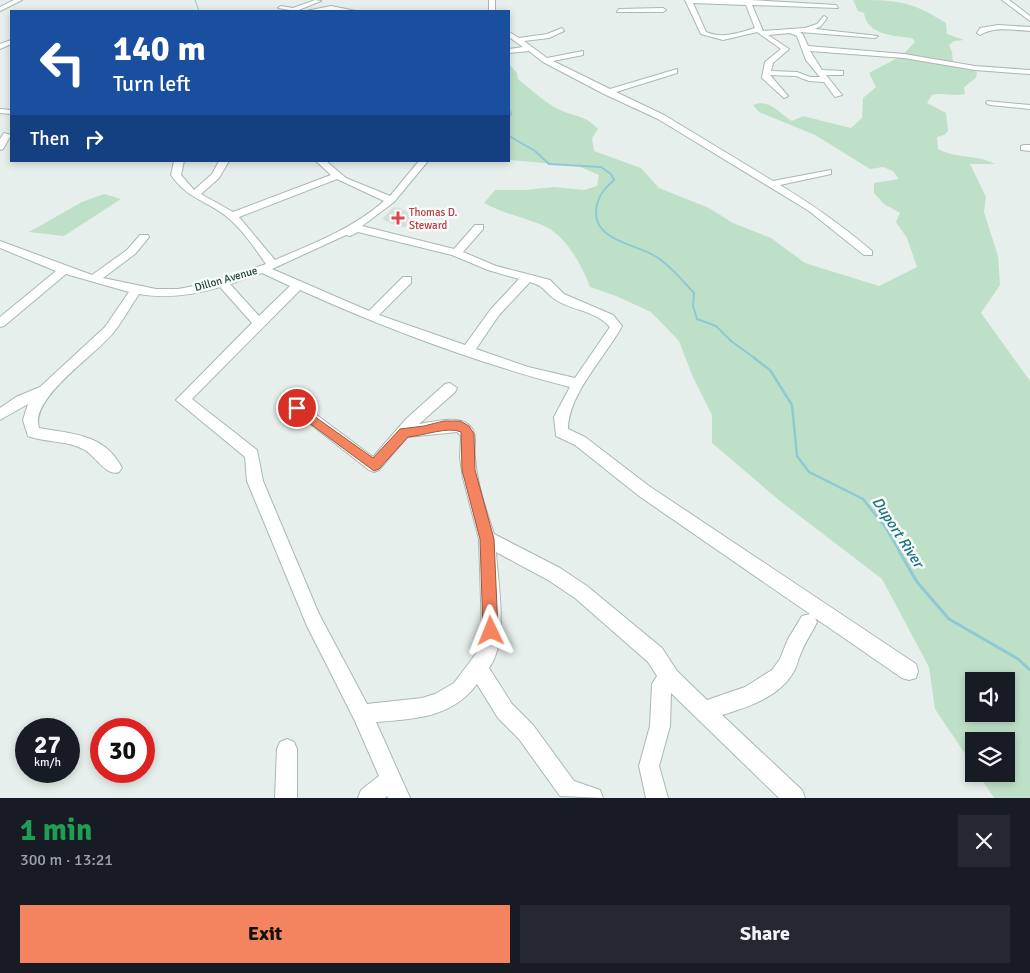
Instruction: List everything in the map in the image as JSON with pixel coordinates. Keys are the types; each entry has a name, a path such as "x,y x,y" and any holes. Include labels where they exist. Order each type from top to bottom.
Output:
{"street":[{"path":"0,11 19,0"},
{"path":"1005,0 1030,19"},
{"path":"310,10 317,1"},
{"path":"281,8 294,10 317,1 331,8"},
{"path":"836,6 748,1 689,1 701,24 702,33 707,36 729,37 760,31 806,30 875,36"},
{"path":"748,1 760,31 785,49 769,62 766,73 766,80 784,96"},
{"path":"310,10 331,8 346,10"},
{"path":"624,21 618,8 662,10"},
{"path":"0,11 8,14"},
{"path":"1020,13 1030,13"},
{"path":"806,30 820,25 824,18"},
{"path":"980,32 982,29 990,27 1030,29"},
{"path":"518,40 549,36 562,30"},
{"path":"791,31 800,35 804,48 819,72 838,95"},
{"path":"510,35 528,50 607,92 661,117 813,209 842,230 868,253"},
{"path":"804,48 904,56 975,68 1030,72"},
{"path":"510,52 528,50"},
{"path":"846,51 852,60"},
{"path":"546,60 580,53"},
{"path":"607,92 674,71"},
{"path":"819,72 840,73"},
{"path":"766,73 797,74 809,79 826,80"},
{"path":"990,103 1030,107"},
{"path":"0,146 7,135"},
{"path":"179,162 176,175 183,186 194,195 232,216 268,269 297,286 370,317 526,371 578,384"},
{"path":"194,195 215,177 223,162"},
{"path":"321,162 337,176 367,191 391,200"},
{"name":"Dillon Avenue","path":"2,246 64,270 155,293 172,294 268,269 353,228 391,200 423,162"},
{"path":"770,184 828,172"},
{"path":"232,216 337,176"},
{"path":"456,253 479,227"},
{"path":"268,269 326,249 354,229 393,236 456,253 492,268 546,283 560,297 599,312 616,326 606,344 594,355 578,384 561,418 561,432 580,441 644,491 908,671"},
{"path":"96,278 131,252 144,237"},
{"path":"0,323 64,270"},
{"path":"468,351 495,312 528,278"},
{"path":"370,317 407,280"},
{"path":"223,282 259,323"},
{"path":"297,286 183,400 252,454 252,470 255,481 288,564 323,641 362,714 395,789 369,798"},
{"path":"114,468 107,457 68,437 42,436 33,432 28,424 29,415 45,391 109,330 137,288"},
{"path":"297,408 374,466 404,432 450,388"},
{"path":"0,415 26,398 45,391"},
{"path":"362,714 422,708 440,703 462,690 486,655 491,631 487,539 469,470 468,434 460,426 444,426 424,431 404,432"},
{"path":"487,539 554,574 582,592 655,655 670,678 794,798"},
{"path":"703,711 726,702 742,700 776,679 787,666 793,649 808,622"},
{"path":"477,667 505,711 526,732 567,789 592,798"},
{"path":"657,798 649,766 660,726 662,684 670,678"},
{"path":"286,798 287,749"}],"shaded area":[{"name":"Thomas D. Steward","path":"394,207 415,216 405,227 399,227 382,219"}],"green space":[{"path":"853,0 880,0 902,3 933,15 946,23 947,34 964,40 954,41 949,45 953,63 977,72 976,78 964,87 965,94 932,95 927,103 946,113 948,131 944,135 937,137 938,149 995,164 970,164 986,197 984,212 998,256 1000,285 981,313 1030,381 1030,798 994,798 983,782 1015,782 1015,732 965,732 965,754 935,709 929,667 882,579 780,501 712,443 712,415 692,375 679,341 651,312 616,296 590,287 572,251 550,229 484,203 495,190 526,190 554,187 584,190 597,186 599,175 578,166 510,160 510,65 517,73 518,79 544,100 560,110 584,119 598,129 592,138 594,151 641,168 659,188 709,208 733,223 771,238 805,263 879,286 917,267 907,238 896,222 900,213 884,204 874,193 874,183 899,179 893,171 883,167 870,169 815,135 759,112 753,105 764,103 774,107 792,121 803,116 851,128 862,118 863,98 876,87 869,73 901,56 915,42 912,38 882,33 870,26 864,13 858,11"},
{"path":"104,194 121,199 64,236 29,232 82,202"}],"waterway":[{"path":"195,0 199,10"},
{"path":"510,112 510,116"},
{"name":"Duport River","path":"510,137 535,151 549,164 601,167 611,174 614,180 601,194 596,208 598,222 603,230 610,236 647,252 666,264 694,293 693,306 697,319 716,326 731,341 756,359"},
{"name":"Duport River","path":"754,358 770,370 792,405 797,456 809,472 863,499 886,528 900,552"},
{"name":"Duport River","path":"899,551 917,582 949,619 1018,659 1030,670"}],"place":[{"name":"Thomas D. Steward","path":"398,218"}],"route":[{"path":"297,408 374,466 404,432 424,431 444,426 460,426 465,429 468,434 469,470 487,539 491,631"}]}
